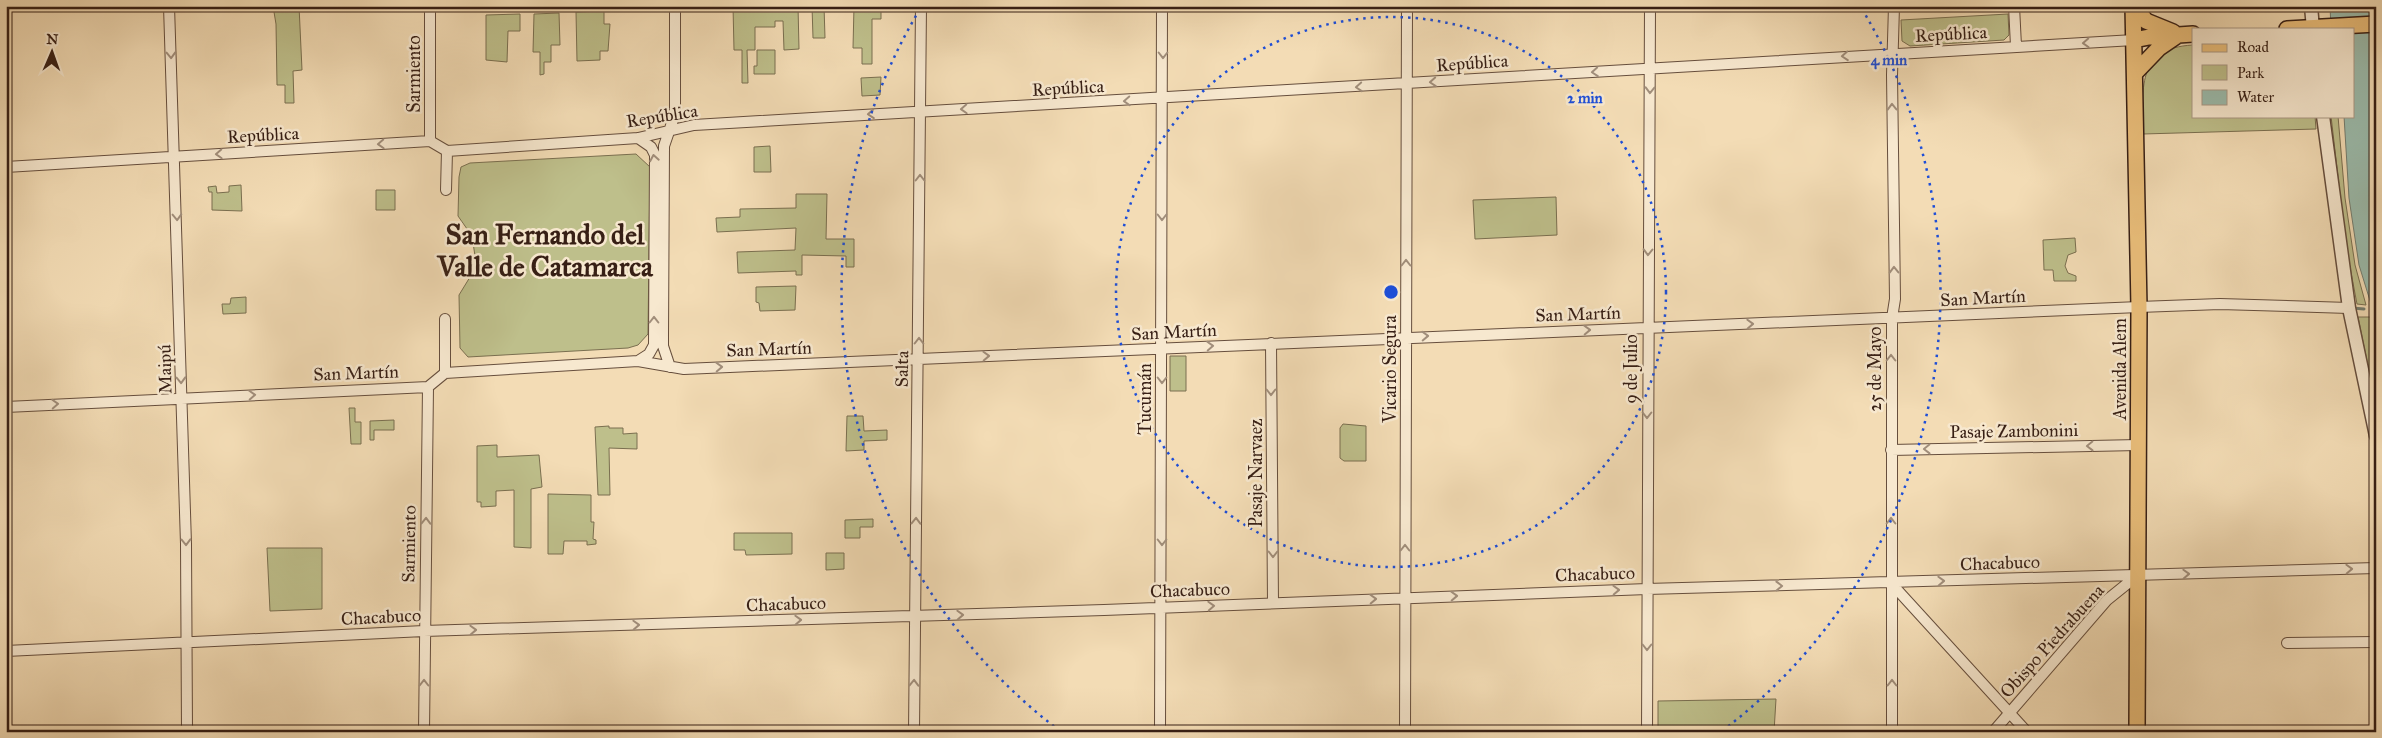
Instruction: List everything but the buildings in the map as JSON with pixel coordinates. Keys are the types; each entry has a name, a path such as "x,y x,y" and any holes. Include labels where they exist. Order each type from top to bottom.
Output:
{"main road":[{"path":"2134,6 2146,20 2186,34"},
{"name":"Avenida Alem","path":"2134,6 2139,306 2137,732"},
{"path":"2317,28 2376,24"},
{"path":"2134,40 2186,34"},
{"path":"2135,73 2159,48 2186,34"}],"street":[{"name":"Maipú","path":"169,6 182,398 188,642 187,732"},
{"name":"Sarmiento","path":"430,6 430,141"},
{"path":"670,367 663,346 664,146 667,131 675,114 675,6"},
{"name":"Salta","path":"914,732 921,6"},
{"name":"Tucumán","path":"1160,732 1162,608 1162,6"},
{"name":"Vicario Segura","path":"1405,732 1407,6"},
{"name":"9 de Julio","path":"1647,732 1650,6"},
{"name":"25 de Mayo","path":"1892,732 1891,450 1892,318 1895,299 1892,76 1894,6"},
{"path":"2014,6 2016,46"},
{"path":"2311,6 2317,28"},
{"name":"República","path":"447,150 638,138 694,125 1163,99 1894,53 2134,40"},
{"path":"2323,118 2349,308 2376,436"},
{"path":"638,138 651,147 655,156 654,345 649,354 638,361"},
{"name":"República","path":"6,167 430,141"},
{"path":"430,141 447,150 446,190"},
{"name":"San Martín","path":"445,373 638,361 684,369 1162,349 1406,336 1892,318 2139,306 2220,304 2349,308"},
{"path":"428,387 445,373 445,319"},
{"name":"Pasaje Narvaez","path":"1271,343 1273,603"},
{"name":"Sarmiento","path":"424,732 428,387"},
{"name":"San Martín","path":"6,407 428,387"},
{"name":"Pasaje Zambonini","path":"1891,450 2138,445"},
{"name":"Chacabuco","path":"6,651 424,631 1162,608 1647,589 2376,568"},
{"name":"Obispo Piedrabuena","path":"1993,732 2107,600 2138,575"},
{"path":"1892,583 2027,732"},
{"path":"2287,643 2376,642"}],"green space":[{"path":"273,6 299,6 302,70 293,71 294,103 285,103 285,85 277,85 276,24"},
{"path":"733,6 798,6 799,49 784,50 783,21 775,21 775,27 755,27 755,50 747,50 748,83 742,83 742,50 734,50"},
{"path":"812,6 824,6 825,38 813,38"},
{"path":"854,6 881,6 881,19 872,19 872,64 862,64 862,48 853,48"},
{"path":"604,11 604,24 610,24 608,51 600,51 600,60 577,61 576,12"},
{"path":"559,13 560,45 551,45 551,62 544,62 544,74 540,75 540,52 533,52 534,14"},
{"path":"520,14 520,31 508,31 507,62 486,60 486,15"},
{"path":"2008,14 2009,35 2004,40 1910,46 1902,41 1901,20"},
{"path":"2192,45 2192,118 2315,118 2316,129 2143,134 2143,102 2146,74 2152,63 2161,54 2174,48"},
{"path":"757,50 775,50 775,74 754,74 754,66 757,66"},
{"path":"881,77 880,95 862,96 861,78"},
{"path":"2331,118 2338,118 2345,198 2355,265 2366,305 2357,304 2346,246"},
{"path":"770,146 771,172 754,172 754,147"},
{"path":"636,154 650,167 648,334 638,345 628,348 468,357 460,348 459,295 470,277 475,256 472,236 458,216 461,167 470,163"},
{"path":"241,185 242,211 212,210 212,192 209,192 208,187 216,186 217,193 229,192 229,186"},
{"path":"376,190 395,190 395,210 376,210"},
{"path":"796,194 827,194 826,239 854,239 854,267 846,267 846,256 802,255 802,275 796,275 796,271 738,273 737,252 795,250 796,228 717,232 716,218 740,217 740,209 796,208"},
{"path":"1556,197 1557,235 1475,239 1473,200"},
{"path":"2075,238 2076,252 2068,255 2065,266 2068,273 2076,276 2076,281 2054,281 2053,270 2044,270 2043,240"},
{"path":"796,286 795,310 760,311 759,303 756,302 756,287"},
{"path":"246,297 246,313 223,314 222,304 230,304 231,298"},
{"path":"2358,317 2370,317 2376,337 2376,406"},
{"path":"1170,356 1186,356 1186,391 1170,391"},
{"path":"349,408 355,408 355,422 361,422 361,444 351,444"},
{"path":"847,416 863,416 864,431 887,430 887,440 864,441 864,450 846,451"},
{"path":"394,420 394,430 374,430 374,440 370,440 370,421"},
{"path":"1343,424 1366,426 1366,461 1344,461 1340,458 1340,428"},
{"path":"609,426 609,428 623,428 623,434 637,433 637,449 609,448 610,495 598,495 595,427"},
{"path":"497,445 497,457 539,455 542,487 531,489 531,548 514,547 514,490 496,491 496,506 481,507 481,502 477,502 477,446"},
{"path":"548,494 591,495 591,522 594,522 593,539 596,540 596,544 587,545 587,541 564,541 563,554 548,554"},
{"path":"873,519 873,527 860,527 860,538 845,538 845,520"},
{"path":"734,533 792,533 792,554 746,555 745,550 734,550"},
{"path":"267,548 322,548 322,609 270,611"},
{"path":"826,553 844,553 844,569 826,570"},
{"path":"1776,699 1774,732 1658,732 1658,701"}],"water":[{"path":"2330,6 2376,6 2376,320 2359,265 2349,198 2344,118 2354,118 2354,28 2331,28"}],"waterway":[{"path":"2352,308 2364,309"}],"district":[{"name":"San Fernando del Valle de Catamarca","path":"545,250"}]}
